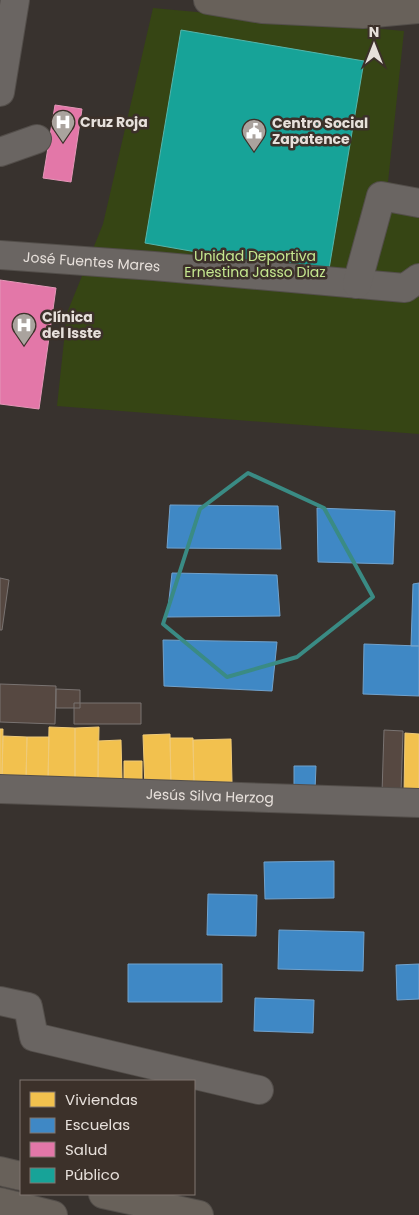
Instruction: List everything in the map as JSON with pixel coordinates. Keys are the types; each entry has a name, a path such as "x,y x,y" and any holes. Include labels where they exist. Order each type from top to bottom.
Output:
{"main road":[{"path":"208,0 262,9 363,14 419,9"},
{"path":"0,1171 20,1176"},
{"path":"113,1195 133,1197 198,1215"},
{"path":"0,1202 53,1215"}],"street":[{"path":"0,9 2,0"},
{"path":"0,92 15,0"},
{"path":"0,152 37,139"},
{"path":"357,284 381,196 419,203"},
{"name":"José Fuentes Mares","path":"0,255 154,266 405,288 419,278"},
{"name":"Jesús Silva Herzog","path":"0,789 419,803"},
{"path":"0,1001 28,1007 34,1037 158,1074 260,1090"}],"highlighted area":[{"path":"248,473 324,508 373,597 297,657 227,677 163,624 200,509"}],"green space":[{"name":"Unidad Deportiva Ernestina Jasso Diaz","path":"153,8 404,31 388,182 419,190 419,434 57,406 67,313 103,224"}],"building: Viviendas":[{"path":"49,727 75,728 75,782 48,782"},
{"path":"99,727 98,780 75,782 75,728"},
{"path":"0,729 3,729 2,777 0,783"},
{"path":"405,733 419,734 419,796 404,795"},
{"path":"170,734 171,787 145,788 143,735"},
{"path":"3,736 27,737 26,781 2,781"},
{"path":"27,737 49,737 48,782 26,781"},
{"path":"170,738 193,738 194,788 171,787"},
{"path":"231,739 232,782 194,783 193,740"},
{"path":"121,740 122,780 98,780 98,741"},
{"path":"124,761 142,761 142,783 124,783"}],"building: Escuelas":[{"path":"170,505 278,506 281,549 167,548"},
{"path":"317,508 395,511 393,564 318,562"},
{"path":"172,573 277,575 280,616 167,617"},
{"path":"419,583 419,646 411,646 413,584"},
{"path":"163,640 277,642 272,691 164,686"},
{"path":"364,644 419,646 419,696 363,694"},
{"path":"294,766 316,766 315,790 294,790"},
{"path":"334,861 334,898 265,899 264,862"},
{"path":"208,894 257,895 256,936 207,935"},
{"path":"279,930 364,932 363,971 278,969"},
{"path":"128,964 222,964 222,1002 128,1002"},
{"path":"419,964 419,999 397,1000 396,965"},
{"path":"255,998 314,1000 313,1033 254,1031"}],"building: Salud":[{"name":"Cruz Roja","path":"55,105 82,109 71,182 43,178"},
{"name":"Clínica del Isste","path":"0,280 56,288 39,409 0,404"}],"building: Público":[{"name":"Centro Social Zapatence","path":"181,30 364,61 328,275 145,243"}],"building: Otros":[{"path":"0,578 9,580 2,630 0,630"},
{"path":"0,684 56,686 55,724 0,722"},
{"path":"56,689 80,690 80,708 56,708"},
{"path":"74,703 141,703 141,724 74,724"},
{"path":"384,730 403,731 401,793 382,793"}],"place":[{"name":"Cruz Roja","path":"63,143"},
{"name":"Centro Social Zapatence","path":"254,152"},
{"name":"Clínica del Isste","path":"24,346"}]}
